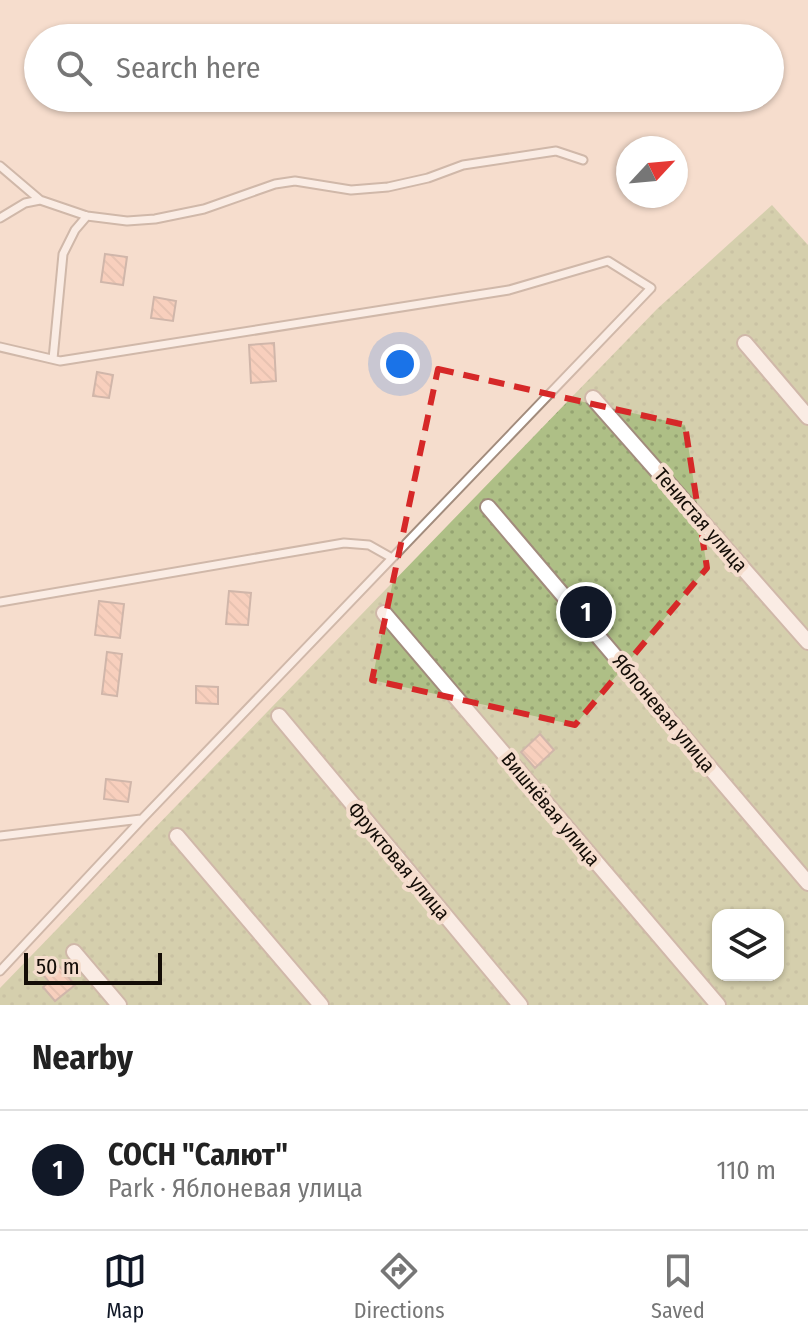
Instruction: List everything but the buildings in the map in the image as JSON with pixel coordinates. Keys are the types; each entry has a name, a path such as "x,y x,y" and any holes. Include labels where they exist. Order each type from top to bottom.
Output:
{"street":[{"path":"745,343 808,417"},
{"name":"Тенистая улица","path":"593,398 808,642"},
{"name":"Яблоневая улица","path":"488,507 808,883"},
{"name":"Вишнёвая улица","path":"384,613 718,1005"},
{"name":"Фруктовая улица","path":"279,716 520,1005"},
{"path":"177,836 321,1005"},
{"path":"74,952 119,1005"}],"lane":[{"path":"0,166 40,200 87,216 127,221 204,209 275,184 295,181 351,190 388,187 428,178 463,165 556,151 583,160"},
{"path":"0,218 25,203 40,200"},
{"path":"53,359 63,254 75,230 87,216"},
{"path":"0,347 60,361 509,290 608,261 651,288 0,971"},
{"path":"0,602 344,543 369,545 392,558"},
{"path":"0,836 142,819"}],"highlighted area":[{"path":"438,369 685,425 707,568 575,725 372,680"}],"green space":[{"path":"772,205 808,245 808,1005 0,1005 0,988 657,309"}],"place":[{"name":"СОСН \"Салют\"","path":"586,612"}]}
